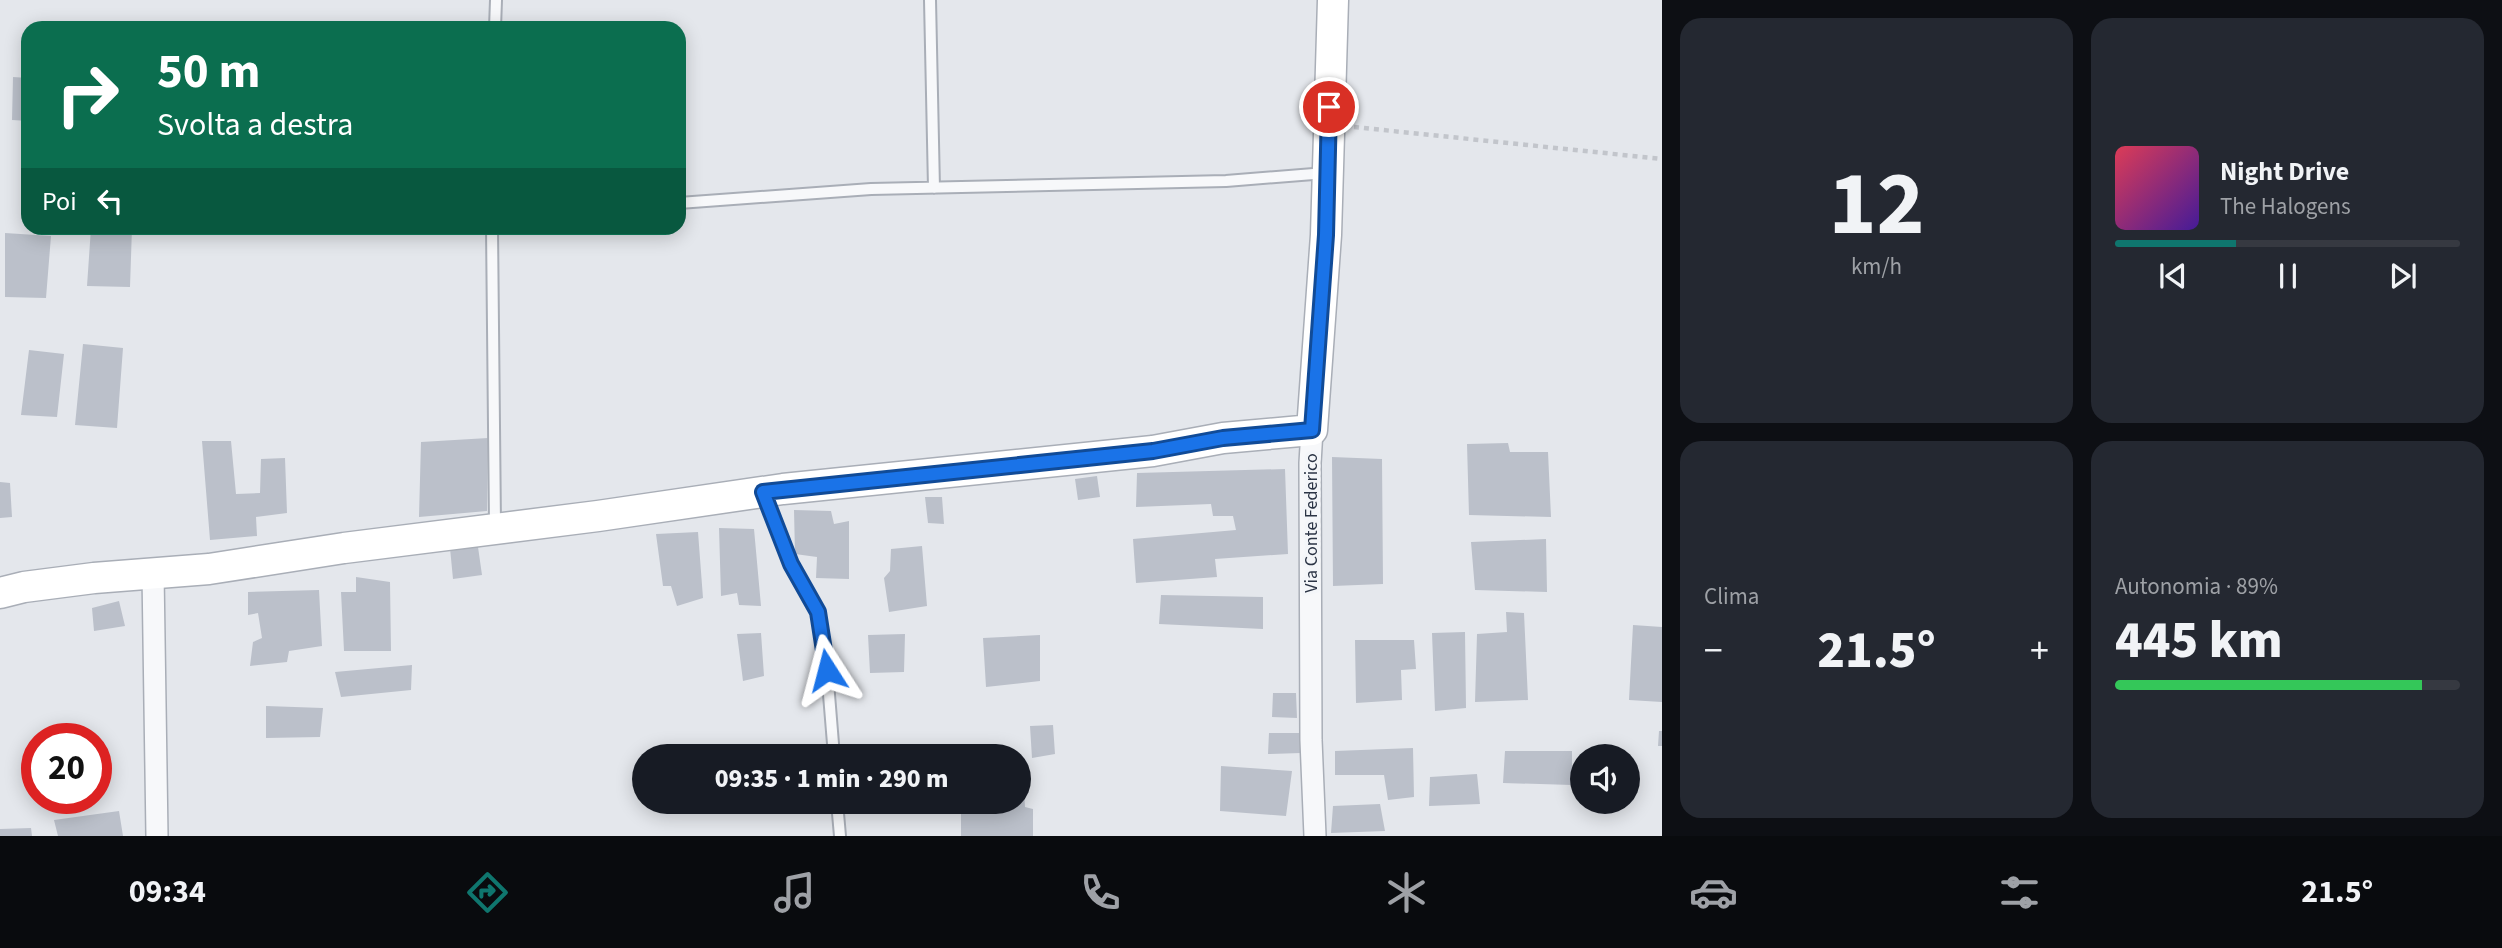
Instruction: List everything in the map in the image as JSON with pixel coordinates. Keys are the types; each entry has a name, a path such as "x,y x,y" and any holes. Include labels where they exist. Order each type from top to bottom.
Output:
{"street":[{"name":"Via Conte Federico","path":"1315,836 1311,714 1310,463 1329,173 1333,0"},
{"path":"0,593 83,579 209,569 344,548 763,492 1153,451 1223,438 1312,430"},
{"path":"153,573 157,836"}],"lane":[{"path":"495,21 496,0"},
{"path":"930,0 934,188"},
{"path":"686,202 871,189 1226,181 1329,173"},
{"path":"492,235 495,528"},
{"path":"763,492 791,564 818,612 827,670 833,744"},
{"path":"838,814 840,836"}],"path":[{"path":"1329,124 1662,159"}],"building":[{"path":"13,77 21,78 21,121 12,120"},
{"path":"5,233 51,236 46,298 5,297"},
{"path":"91,235 132,235 130,287 87,286"},
{"path":"83,344 123,348 117,428 75,425"},
{"path":"29,350 64,354 57,417 21,415"},
{"path":"488,438 487,511 419,517 421,442"},
{"path":"202,441 231,441 236,494 260,493 261,459 285,458 287,513 256,517 257,536 210,540"},
{"path":"1508,443 1510,452 1548,452 1551,517 1469,515 1467,444"},
{"path":"1332,457 1382,459 1383,584 1333,586"},
{"path":"1285,469 1288,554 1215,559 1217,577 1136,583 1133,539 1236,530 1233,516 1213,516 1211,504 1136,507 1137,473"},
{"path":"1097,476 1100,497 1078,500 1075,479"},
{"path":"0,482 10,483 12,517 0,518"},
{"path":"925,497 942,497 944,524 928,523"},
{"path":"794,510 831,511 834,524 849,521 849,579 816,578 817,557 795,554"},
{"path":"719,528 754,529 761,606 739,605 737,593 721,596"},
{"path":"698,532 703,598 677,606 671,586 663,586 656,534"},
{"path":"1546,539 1547,592 1475,590 1471,542"},
{"path":"922,546 927,606 889,612 884,578 890,571 891,549"},
{"path":"478,547 482,575 453,579 450,548"},
{"path":"356,577 390,582 391,651 344,651 341,592 356,592"},
{"path":"319,590 322,646 289,651 287,662 250,666 253,642 262,638 258,613 248,615 248,592"},
{"path":"1161,595 1263,597 1263,629 1159,624"},
{"path":"119,601 125,626 94,631 92,608"},
{"path":"1506,612 1524,613 1528,700 1475,702 1477,634 1507,632"},
{"path":"1633,625 1662,627 1662,702 1629,700"},
{"path":"1465,632 1466,708 1435,711 1432,633"},
{"path":"761,633 764,676 743,681 737,634"},
{"path":"905,634 904,672 870,673 868,635"},
{"path":"1040,635 1040,681 986,687 983,638"},
{"path":"1355,640 1414,640 1416,669 1401,670 1402,700 1356,703"},
{"path":"412,665 411,690 341,697 335,672"},
{"path":"1273,693 1296,693 1297,718 1272,717"},
{"path":"266,706 323,708 320,737 266,738"},
{"path":"1053,725 1055,754 1032,758 1030,726"},
{"path":"1659,731 1662,731 1662,746 1658,746"},
{"path":"1269,733 1301,733 1301,753 1268,754"},
{"path":"1413,748 1414,797 1388,800 1384,775 1335,775 1335,751"},
{"path":"1505,751 1570,751 1570,785 1503,783"},
{"path":"1221,766 1292,771 1286,816 1220,811"},
{"path":"1477,774 1480,804 1429,806 1430,777"},
{"path":"1380,804 1385,831 1331,833 1333,806"},
{"path":"1033,809 1033,836 961,836 961,814 1031,814"},
{"path":"119,811 123,836 58,836 54,820"},
{"path":"31,828 32,836 0,836 0,829"}],"route":[{"path":"827,670 818,612 791,564 763,492 1153,451 1223,438 1312,430 1326,235 1329,107"}]}
